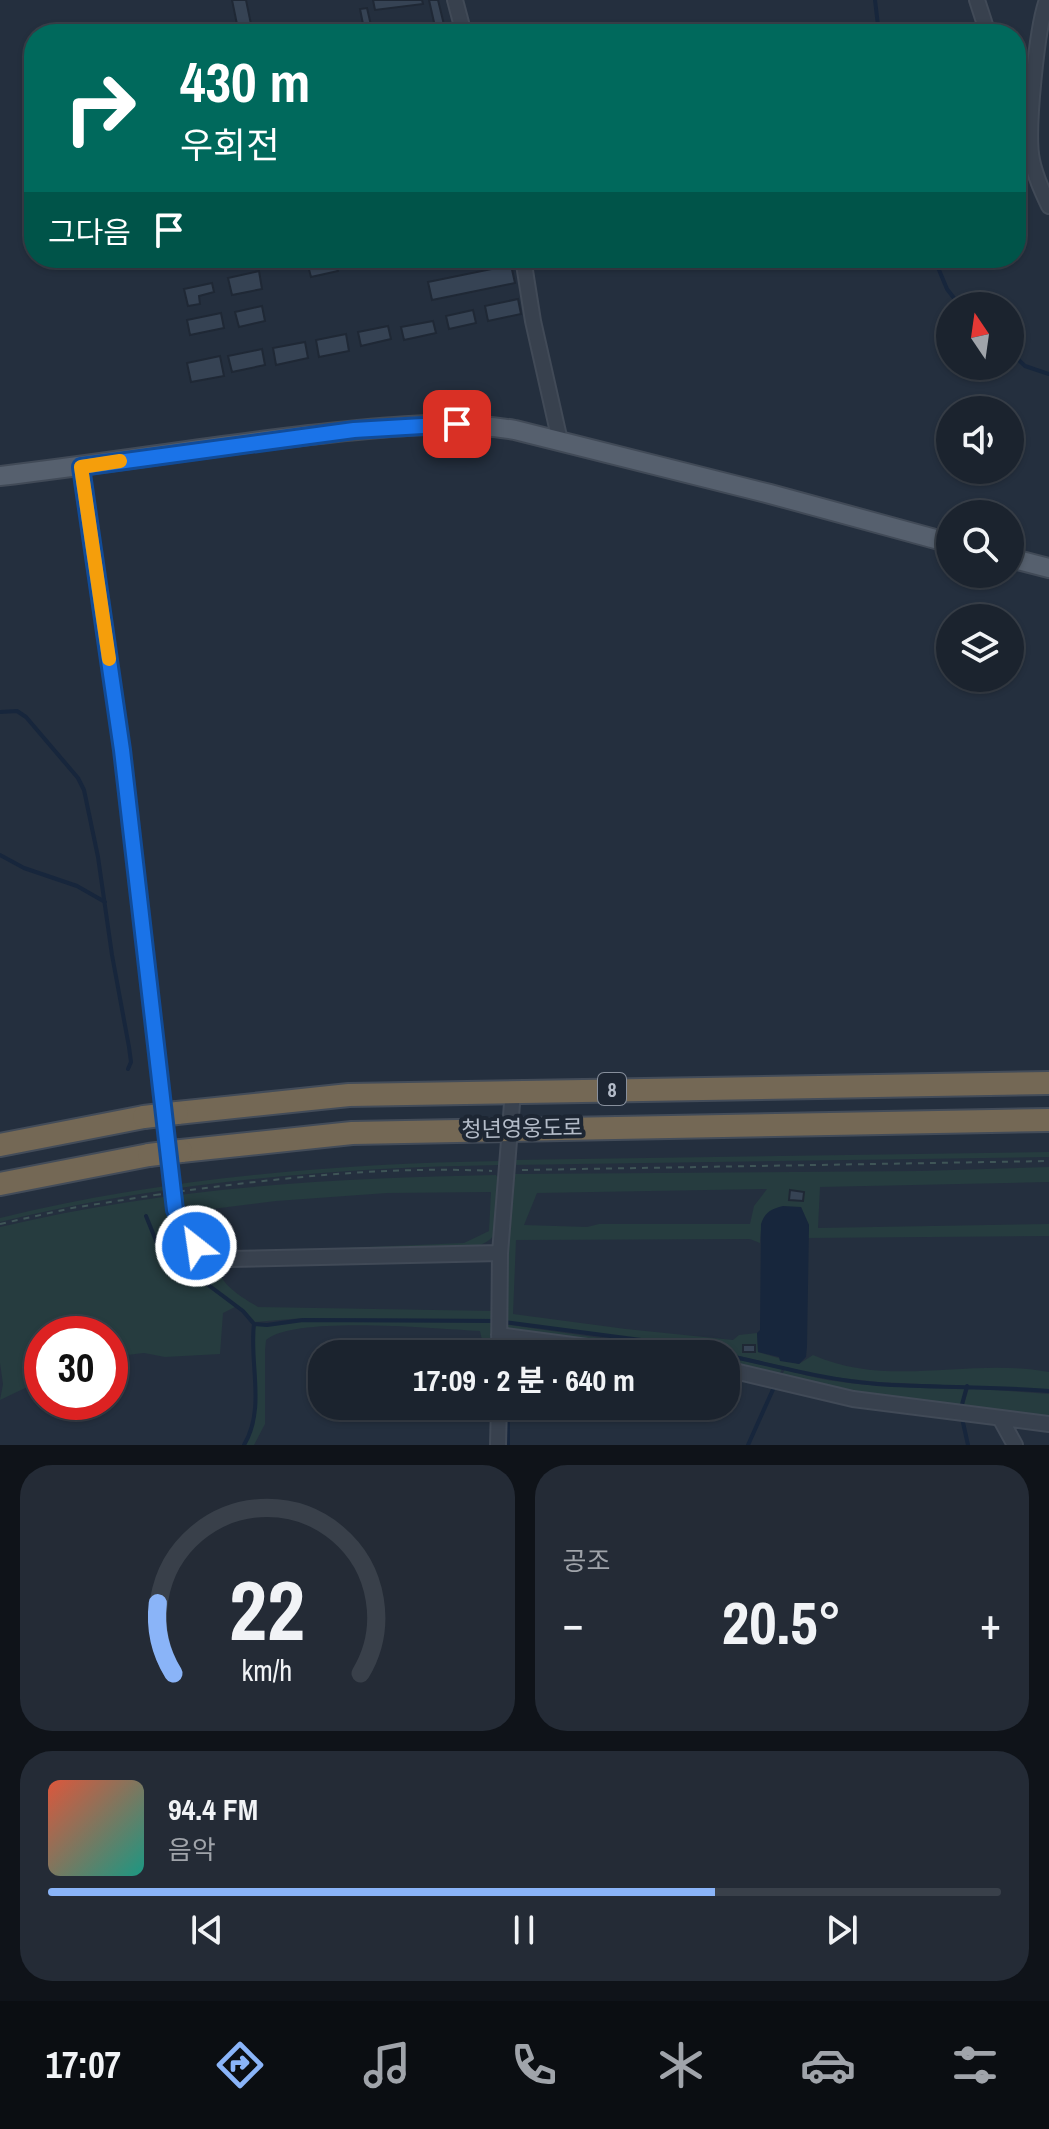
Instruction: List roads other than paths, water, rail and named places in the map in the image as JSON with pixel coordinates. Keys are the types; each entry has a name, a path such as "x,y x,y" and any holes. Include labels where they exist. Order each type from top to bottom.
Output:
{"highway":[{"name":"청년영웅도로","path":"0,1145 144,1117 349,1095 1049,1083"},
{"name":"청년영웅도로","path":"0,1184 149,1155 352,1133 1049,1120"}],"main road":[{"path":"0,476 271,439 432,424 486,425 560,441 936,539"},
{"path":"1024,562 1049,568"}],"street":[{"path":"455,0 461,24"},
{"path":"977,0 985,24"},
{"path":"1032,160 1030,139 1039,34 1047,0"},
{"path":"1026,144 1049,206"},
{"path":"525,268 560,441"},
{"path":"81,467 122,750 175,1210 196,1246 229,1259 500,1253"},
{"path":"499,1340 500,1253 513,1091"},
{"path":"499,1328 564,1340"},
{"path":"740,1372 853,1399 1049,1424"},
{"path":"1000,1418 1015,1445"},
{"path":"498,1445 499,1420"}],"water":[{"path":"783,1206 801,1207 809,1225 807,1346 806,1357 799,1364 780,1361 779,1357 758,1352 761,1224 769,1212"}],"waterway":[{"path":"875,0 878,24"},
{"path":"938,268 949,292"},
{"path":"1024,365 1049,374"},
{"path":"0,712 17,711 26,717 78,778 84,790 129,1047 131,1062 128,1069"},
{"path":"0,855 24,868 77,886 105,902"},
{"path":"146,1216 159,1248 243,1311 254,1324"},
{"path":"244,1445 251,1431 256,1401 254,1324 303,1320 495,1321"},
{"path":"504,1322 641,1340"},
{"path":"740,1358 858,1382 1049,1391"},
{"path":"748,1445 775,1385"},
{"path":"961,1408 967,1386"},
{"path":"962,1418 968,1445"},
{"path":"508,1420 508,1445"}]}
